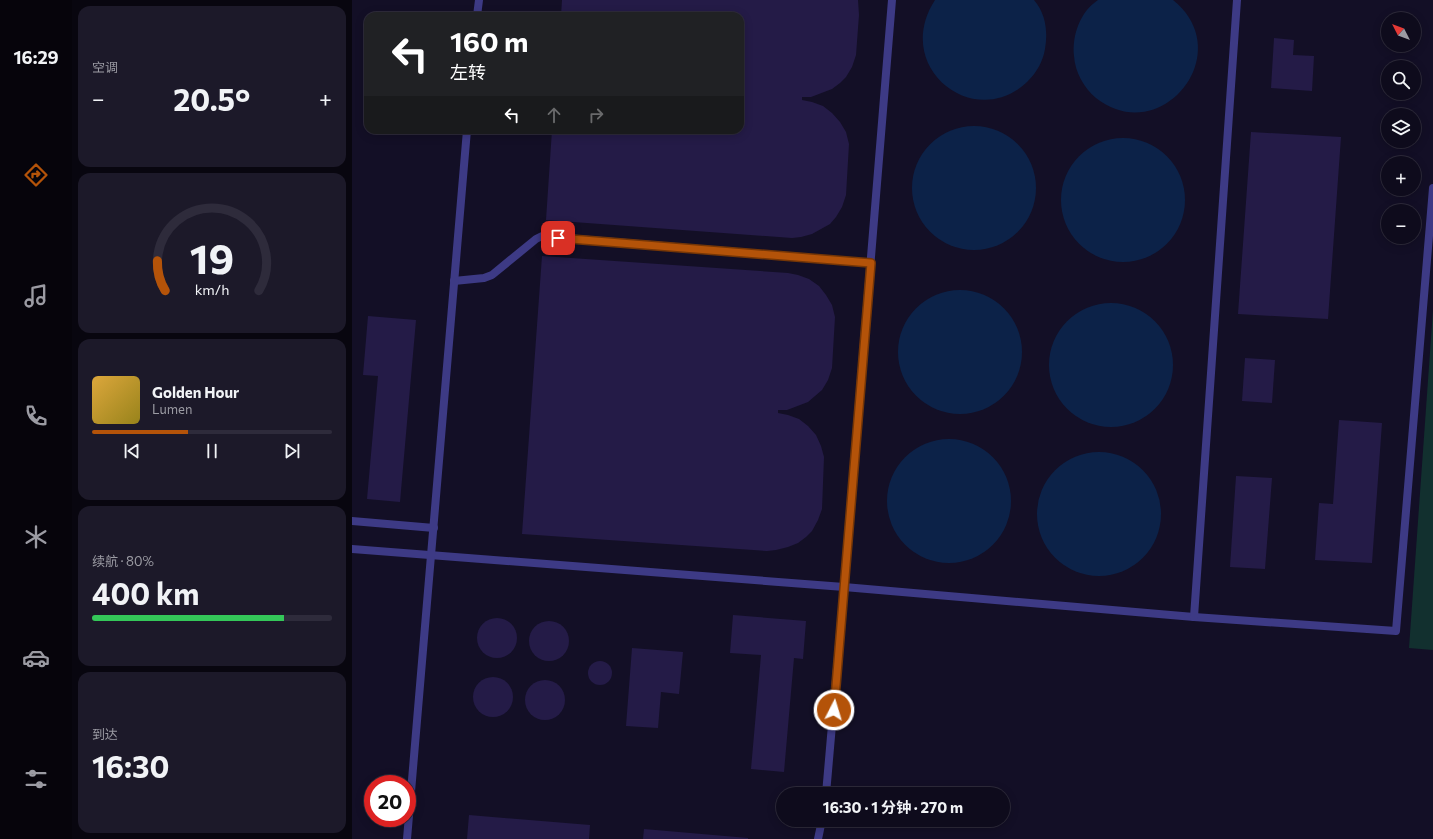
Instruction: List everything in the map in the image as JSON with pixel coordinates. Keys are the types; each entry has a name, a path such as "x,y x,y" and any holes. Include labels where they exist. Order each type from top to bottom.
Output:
{"lane":[{"path":"478,12 479,0"},
{"path":"827,787 892,0"},
{"path":"1194,617 1237,0"},
{"path":"407,839 467,134"},
{"path":"352,549 844,587 1194,617 1396,631 1433,188"},
{"path":"454,281 484,278 492,275 536,239 542,236 871,263"},
{"path":"352,521 434,528"},
{"path":"818,839 821,827"}],"green space":[{"path":"1433,310 1433,650 1409,648"}],"water":[{"path":"935,0 1034,0 1044,17 1046,36 1043,58 1034,74 1028,81 1007,95 985,100 964,96 946,86 931,69 924,49 924,25"},
{"path":"1098,0 1173,0 1191,22 1198,45 1195,68 1184,88 1166,103 1145,112 1121,111 1096,98 1084,85 1076,68 1074,40 1082,17"},
{"path":"974,126 986,127 998,131 1009,136 1018,144 1026,153 1031,164 1035,176 1035,200 1031,212 1026,223 1018,232 1009,240 998,245 986,249 974,250 962,249 950,245 939,240 930,232 922,223 917,212 913,200 912,188 913,176 917,164 922,153 930,144 939,136 950,131 962,127"},
{"path":"1123,138 1135,139 1147,143 1158,148 1167,156 1175,165 1180,176 1184,188 1184,212 1180,224 1175,235 1167,244 1158,252 1147,257 1135,261 1123,262 1111,261 1099,257 1088,252 1079,244 1071,235 1066,224 1062,212 1061,200 1062,188 1066,176 1071,165 1079,156 1088,148 1099,143 1111,139"},
{"path":"960,290 972,291 984,295 995,300 1004,308 1012,317 1017,328 1021,340 1021,364 1017,376 1012,387 1004,396 995,404 984,409 972,413 960,414 948,413 936,409 925,404 916,396 908,387 903,376 899,364 898,352 899,340 903,328 908,317 916,308 925,300 936,295 948,291"},
{"path":"1111,303 1123,304 1135,308 1146,313 1155,321 1163,330 1168,341 1172,353 1172,377 1168,389 1163,400 1155,409 1146,417 1135,422 1123,426 1111,427 1099,426 1087,422 1076,417 1067,409 1059,400 1054,389 1050,377 1049,365 1050,353 1054,341 1059,330 1067,321 1076,313 1087,308 1099,304"},
{"path":"949,439 961,440 973,444 984,449 993,457 1001,466 1006,477 1010,489 1010,513 1006,525 1001,536 993,545 984,553 973,558 961,562 949,563 937,562 925,558 914,553 905,545 897,536 892,525 888,513 887,501 888,489 892,477 897,466 905,457 914,449 925,444 937,440"},
{"path":"1099,452 1111,453 1123,457 1133,462 1143,470 1151,480 1156,490 1160,502 1160,526 1156,538 1151,548 1143,558 1133,566 1123,571 1111,575 1099,576 1087,575 1075,571 1065,566 1055,558 1047,548 1042,538 1038,526 1037,514 1038,502 1042,490 1047,480 1055,470 1065,462 1075,457 1087,453"}],"building":[{"path":"562,0 858,0 859,15 856,55 852,67 846,77 832,89 811,97 802,97 802,100 823,106 832,113 846,132 849,144 846,195 842,207 836,217 830,224 812,234 792,238 546,220 552,134 744,134 744,12 561,12"},
{"path":"1274,38 1294,40 1293,55 1314,56 1312,91 1271,88"},
{"path":"1251,132 1341,137 1328,319 1238,314"},
{"path":"542,256 788,273 809,279 819,286 832,305 835,317 832,368 828,380 822,390 808,402 787,410 778,410 778,413 799,419 808,426 816,435 824,457 822,509 812,531 806,537 798,543 788,547 767,551 522,534"},
{"path":"368,316 416,320 400,502 367,499 378,376 363,375"},
{"path":"1245,358 1275,360 1272,403 1242,401"},
{"path":"1339,420 1382,423 1372,563 1315,560 1319,503 1333,504"},
{"path":"1236,476 1272,478 1265,569 1230,567"},
{"path":"733,615 806,621 803,659 794,658 784,772 751,769 761,655 730,653"},
{"path":"497,618 505,620 511,624 515,630 517,638 515,646 511,652 505,656 497,658 489,656 483,652 479,646 477,638 479,630 483,624 489,620"},
{"path":"549,621 557,623 563,627 567,633 569,641 567,649 563,655 557,659 549,661 541,659 535,655 531,649 529,641 531,633 535,627 541,623"},
{"path":"632,648 683,652 679,694 661,692 658,728 626,726"},
{"path":"600,661 609,664 612,673 609,682 600,685 591,682 588,673 591,664"},
{"path":"493,677 501,679 507,683 511,689 513,697 511,705 507,711 501,715 493,717 485,715 479,711 475,705 473,697 475,689 479,683 485,679"},
{"path":"545,680 553,682 559,686 563,692 565,700 563,708 559,714 553,718 545,720 537,718 531,714 527,708 525,700 527,692 531,686 537,682"},
{"path":"469,815 590,825 589,839 467,839"},
{"path":"644,829 748,838 748,839 643,839"}],"route":[{"path":"558,238 871,263 834,710"}]}
